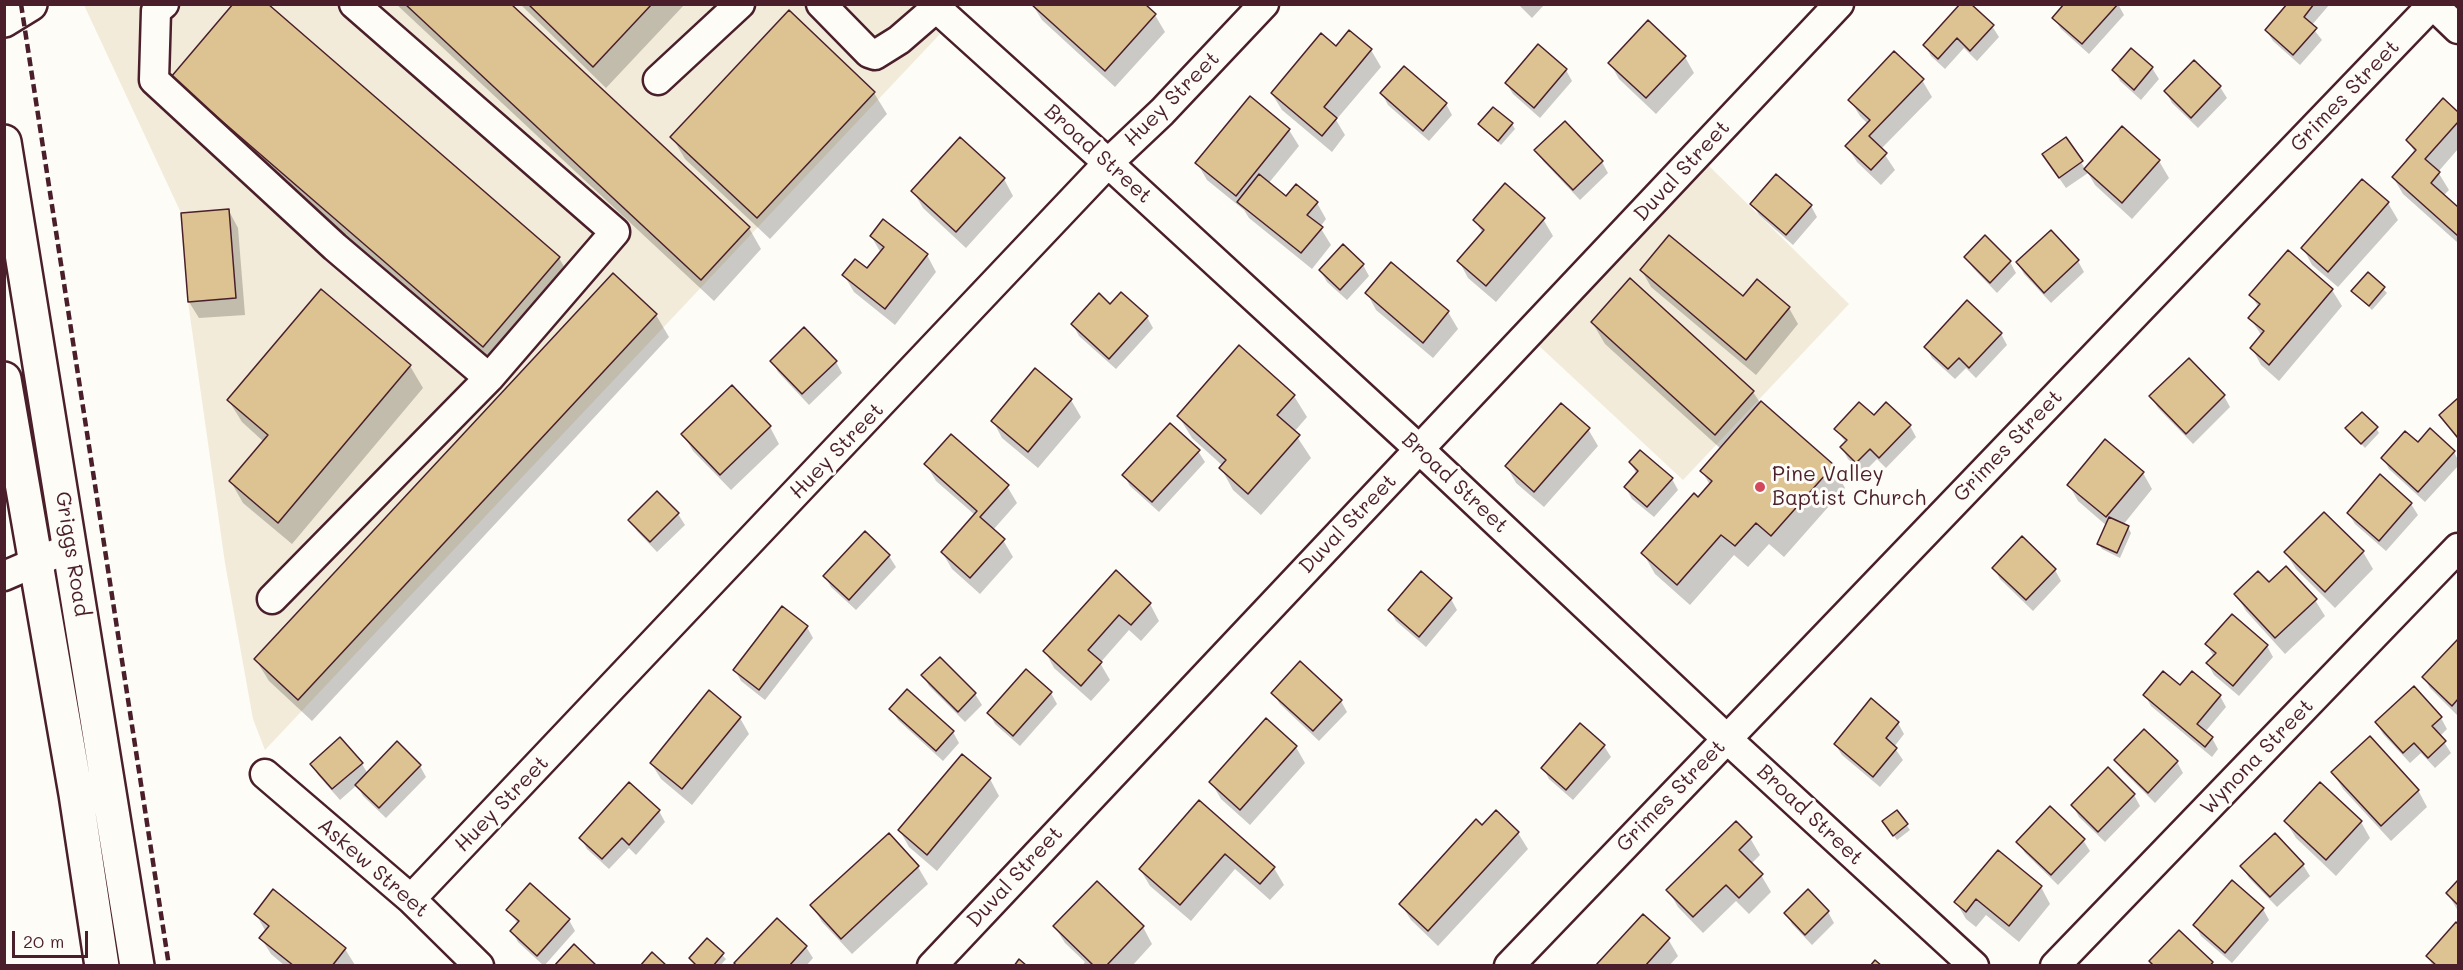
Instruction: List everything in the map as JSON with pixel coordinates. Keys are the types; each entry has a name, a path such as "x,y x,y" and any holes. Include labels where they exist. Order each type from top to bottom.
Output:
{"main road":[{"path":"4,20 30,4"},
{"name":"Griggs Road","path":"4,142 72,548 137,966"},
{"name":"Griggs Road","path":"4,379 76,794 102,966"}],"street":[{"path":"164,4 156,11 154,80 335,247 489,378"},
{"path":"272,599 489,378 615,232 354,4"},
{"path":"658,80 740,4"},
{"path":"821,4 869,53 875,55 899,40 934,6"},
{"name":"Huey Street","path":"411,899 1108,163 1162,112 1264,4"},
{"name":"Duval Street","path":"932,966 1839,4"},
{"path":"2432,5 2458,29"},
{"name":"Grimes Street","path":"1509,966 2432,5"},
{"name":"Broad Street","path":"934,6 1419,449 1726,738 1974,966"},
{"path":"4,576 72,548"},
{"name":"Wynona Street","path":"2055,966 2458,548"},
{"name":"Askew Street","path":"265,774 411,899 478,966"}],"shaded area":[{"path":"909,4 940,34 265,750 253,719 225,563 188,302 181,213 84,5"},
{"path":"1705,162 1849,304 1683,480 1537,344"}],"building":[{"path":"233,4 268,4 560,257 483,347 171,77"},
{"path":"405,4 511,4 750,227 701,280"},
{"path":"528,4 652,4 593,67"},
{"path":"1031,4 1145,4 1156,14 1105,71"},
{"path":"1960,4 1971,4 1994,25 1970,51 1957,38 1938,59 1923,45"},
{"path":"2064,4 2118,4 2082,44 2052,18"},
{"path":"2287,4 2314,4 2304,17 2317,28 2293,55 2265,30"},
{"path":"789,10 875,92 757,218 670,137"},
{"path":"1648,20 1686,56 1646,98 1608,63"},
{"path":"1349,30 1372,49 1324,107 1337,118 1322,136 1271,93 1321,33 1336,46"},
{"path":"1538,44 1567,69 1534,108 1505,83"},
{"path":"2131,48 2153,67 2134,90 2112,70"},
{"path":"1894,51 1924,79 1869,136 1887,153 1871,170 1845,146 1870,120 1848,100"},
{"path":"2194,60 2221,86 2191,118 2164,91"},
{"path":"1404,66 1447,103 1423,131 1380,93"},
{"path":"1250,96 1290,129 1236,196 1195,163"},
{"path":"2443,98 2458,112 2458,122 2425,159 2440,172 2431,183 2458,207 2458,236 2392,177 2416,150 2406,140"},
{"path":"1493,107 1513,123 1498,141 1478,124"},
{"path":"1565,121 1603,161 1573,190 1534,150"},
{"path":"2122,126 2160,160 2122,203 2084,169"},
{"path":"960,137 1005,178 956,232 911,191"},
{"path":"2066,137 2083,161 2059,178 2042,154"},
{"path":"1259,174 1286,196 1296,184 1318,202 1307,215 1323,227 1301,253 1237,202"},
{"path":"1776,174 1812,205 1786,235 1750,204"},
{"path":"2362,179 2389,202 2328,272 2301,248"},
{"path":"1505,183 1545,218 1486,286 1457,261 1484,230 1473,220"},
{"path":"229,209 236,298 188,302 181,213"},
{"path":"883,219 928,254 885,309 842,275 855,259 867,268 884,247 870,236"},
{"path":"2051,230 2079,260 2044,293 2016,262"},
{"path":"1669,235 1743,296 1757,279 1790,307 1746,360 1640,270"},
{"path":"1985,235 2011,261 1990,283 1964,257"},
{"path":"1343,244 1364,264 1340,290 1319,270"},
{"path":"2288,250 2333,289 2269,365 2250,348 2264,331 2248,318 2260,304 2249,295"},
{"path":"1391,262 1449,311 1423,343 1365,293"},
{"path":"2368,272 2385,287 2369,306 2351,291"},
{"path":"613,273 657,314 298,700 254,659"},
{"path":"1630,278 1754,391 1715,435 1591,322"},
{"path":"321,289 411,365 278,523 229,481 268,435 227,400"},
{"path":"1121,292 1148,316 1109,359 1071,324 1099,293 1110,304"},
{"path":"1967,300 2002,333 1969,368 1959,358 1948,369 1924,347"},
{"path":"804,327 837,361 802,394 770,361"},
{"path":"1239,345 1295,395 1277,415 1300,435 1248,494 1219,468 1226,460 1177,416"},
{"path":"2189,358 2225,395 2186,434 2149,396"},
{"path":"1035,368 1072,399 1028,452 991,421"},
{"path":"732,385 771,426 720,475 681,434"},
{"path":"2458,398 2458,438 2439,415"},
{"name":"Pine Valley Baptist Church","path":"1761,401 1834,465 1771,536 1756,523 1735,546 1721,535 1677,585 1641,553 1694,493 1698,497 1712,481 1700,471"},
{"path":"1859,402 1874,415 1886,402 1911,425 1879,458 1870,449 1856,463 1840,447 1847,440 1834,429"},
{"path":"1561,403 1590,428 1534,492 1505,466"},
{"path":"2362,412 2378,427 2361,444 2345,428"},
{"path":"1170,423 1200,450 1152,502 1122,475"},
{"path":"2430,428 2455,451 2418,492 2381,458 2405,431 2418,442"},
{"path":"951,434 1009,485 980,517 1005,539 970,578 941,552 977,511 924,464"},
{"path":"2105,439 2144,472 2106,517 2067,485"},
{"path":"1640,450 1673,478 1647,507 1624,487 1638,471 1629,462"},
{"path":"2380,474 2412,503 2379,541 2347,513"},
{"path":"657,491 679,513 650,542 628,520"},
{"path":"2324,512 2364,551 2325,592 2284,552"},
{"path":"2109,517 2129,526 2117,553 2097,544"},
{"path":"865,531 890,555 849,600 823,576"},
{"path":"2022,536 2056,569 2026,600 1992,568"},
{"path":"2286,566 2317,599 2275,638 2234,594 2258,571 2269,582"},
{"path":"1116,570 1151,603 1131,625 1119,615 1088,650 1102,662 1081,686 1043,651"},
{"path":"1421,571 1452,598 1419,637 1388,610"},
{"path":"782,606 808,626 759,690 733,670"},
{"path":"2232,614 2268,645 2233,686 2206,663 2216,653 2205,644"},
{"path":"2458,639 2458,699 2452,706 2422,677"},
{"path":"940,657 976,693 958,712 921,675"},
{"path":"1300,661 1342,700 1313,731 1271,693"},
{"path":"1026,669 1052,692 1013,736 987,713"},
{"path":"2163,671 2180,685 2192,671 2221,695 2197,724 2213,737 2205,747 2143,695"},
{"path":"2414,686 2442,717 2432,726 2446,741 2428,758 2414,743 2403,753 2375,722"},
{"path":"907,689 954,731 936,751 889,709"},
{"path":"709,690 741,717 682,789 650,763"},
{"path":"1871,698 1899,722 1886,738 1897,748 1873,777 1834,744"},
{"path":"1266,718 1297,746 1240,810 1209,782"},
{"path":"1580,723 1605,745 1566,790 1541,768"},
{"path":"2144,729 2178,761 2148,793 2114,760"},
{"path":"2370,736 2419,790 2381,826 2331,772"},
{"path":"340,737 363,763 332,789 310,764"},
{"path":"397,741 421,765 379,808 355,785"},
{"path":"962,754 991,778 927,855 898,830"},
{"path":"2108,767 2135,794 2098,832 2071,805"},
{"path":"629,782 660,810 629,845 622,838 602,859 579,838"},
{"path":"2320,782 2362,821 2326,860 2284,821"},
{"path":"1199,800 1275,867 1260,884 1225,854 1180,905 1139,869"},
{"path":"2050,806 2085,839 2051,875 2016,842"},
{"path":"1496,810 1519,832 1428,931 1399,904 1476,819 1482,825"},
{"path":"1897,810 1908,824 1893,836 1882,821"},
{"path":"1736,821 1752,837 1739,850 1763,874 1739,898 1726,885 1693,917 1666,890"},
{"path":"889,833 919,866 841,939 810,905"},
{"path":"2275,833 2304,864 2270,897 2240,866"},
{"path":"1998,850 2042,886 2009,926 1976,899 1966,912 1954,902"},
{"path":"2232,880 2264,908 2225,953 2193,925"},
{"path":"2458,880 2458,905 2446,893"},
{"path":"1097,881 1144,926 1106,966 1094,966 1053,926"},
{"path":"530,883 570,919 537,956 510,931 519,921 506,910"},
{"path":"273,889 346,948 332,966 294,966 259,938 269,926 254,914"},
{"path":"1808,889 1829,911 1805,935 1784,913"},
{"path":"1643,914 1670,938 1645,966 1595,966"},
{"path":"777,918 807,946 789,966 737,966 734,963"},
{"path":"2456,922 2458,924 2458,966 2437,966 2426,956"},
{"path":"2179,930 2213,962 2210,966 2154,966 2149,961"},
{"path":"707,938 724,953 713,966 697,966 689,958"},
{"path":"574,944 597,966 554,966"},
{"path":"652,952 667,966 640,966"},
{"path":"1019,959 1027,966 1014,966"},
{"path":"1875,960 1882,966 1870,966"}],"railway":[{"path":"21,4 169,966"}],"place":[{"name":"Pine Valley Baptist Church","path":"1760,487"}]}
